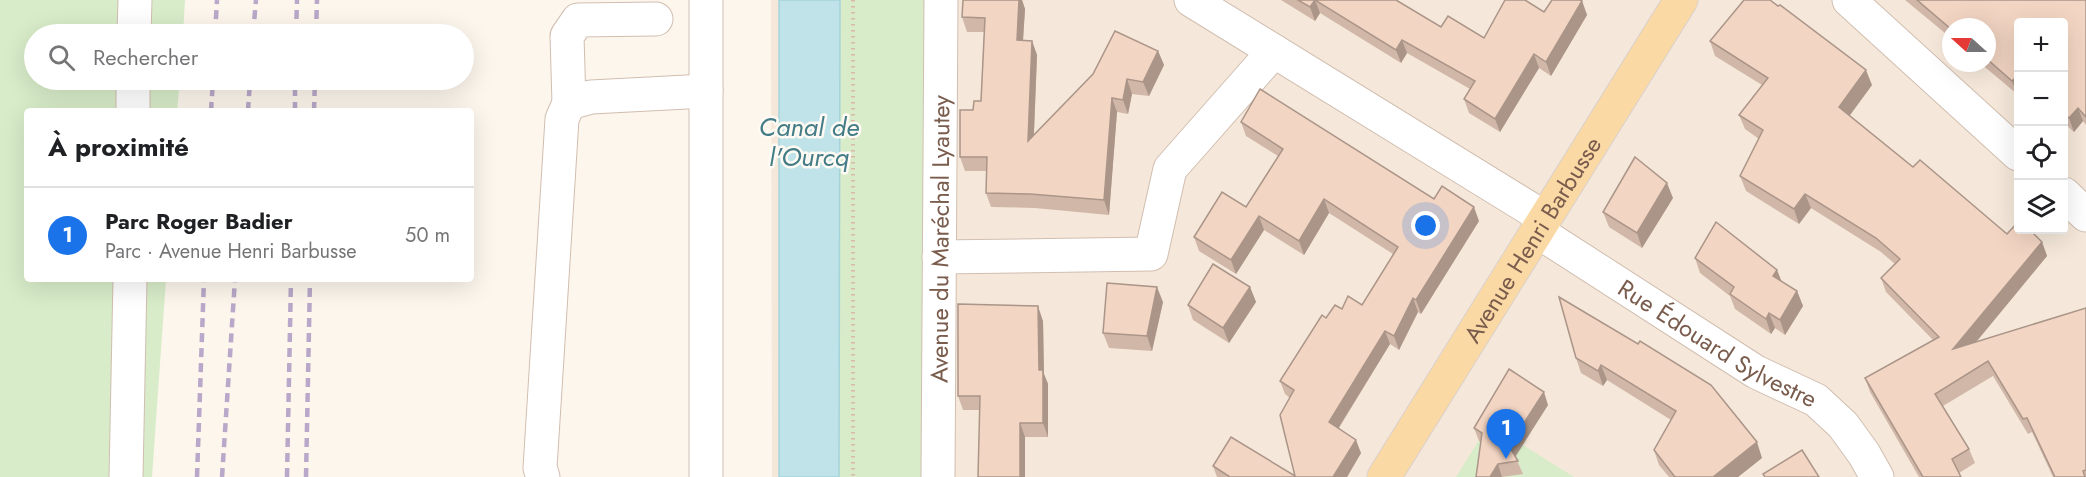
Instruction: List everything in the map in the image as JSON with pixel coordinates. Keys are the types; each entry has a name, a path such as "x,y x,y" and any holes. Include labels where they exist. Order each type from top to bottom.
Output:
{"main road":[{"name":"Avenue Henri Barbusse","path":"1384,477 1681,0"}],"street":[{"path":"134,24 135,0"},
{"path":"706,0 706,477"},
{"name":"Avenue du Maréchal Lyautey","path":"938,477 941,0"},
{"name":"Rue Édouard Sylvestre","path":"1191,0 1541,224 1756,372 1816,400 1843,425 1877,477"},
{"path":"1849,0 2014,148"},
{"path":"543,477 540,468 562,119 569,103 567,36 578,20 656,19"},
{"path":"939,257 1151,254 1170,169 1274,51"},
{"path":"133,90 133,108"},
{"path":"569,103 591,97 706,91"},
{"path":"2068,198 2086,215"},
{"path":"126,477 130,282"}],"path":[{"path":"853,0 853,477"}],"shaded area":[{"path":"771,0 2086,0 2086,477 772,477"}],"green space":[{"path":"0,0 185,0 184,24 24,24 24,90 179,90 177,108 24,108 24,282 166,282 152,477 0,477"},
{"path":"840,0 928,0 921,477 839,477"},
{"path":"1489,424 1574,477 1456,477"}],"water":[{"name":"Canal de l'Ourcq","path":"779,0 840,0 839,477 779,477"}],"building":[{"path":"963,0 1019,0 1017,40 1032,41 1028,141 1093,74 1115,31 1158,51 1143,82 1127,79 1123,100 1112,98 1104,200 986,193 987,157 960,157 960,110 973,110 974,101 981,101 985,18 962,17"},
{"path":"1298,0 1315,0 1310,7"},
{"path":"1315,0 1396,0 1441,27 1448,16 1484,38 1505,0 1525,0 1544,12 1552,0 1582,1 1546,62 1534,54 1495,119 1464,99 1475,81 1402,40 1396,50"},
{"path":"1744,0 1770,0 1780,5 1866,70 1839,107 1913,167 1920,160 2007,234 2014,226 2014,234 2034,234 2042,242 1953,349 2086,308 2086,470 2083,471 2085,477 2055,477 2027,418 2023,419 1988,361 1935,394 1969,449 1952,459 1961,477 1923,477 1865,378 1939,337 1881,278 1900,259 1876,238 1805,194 1794,209 1740,176 1763,130 1739,115 1768,78 1710,41"},
{"path":"1917,0 2086,0 2086,117 2078,108 2068,117 2068,18 2014,18 2014,79 2012,81 1996,67 1996,18 1942,18 1942,21"},
{"path":"1260,89 1434,199 1442,186 1474,207 1416,300 1413,298 1394,336 1385,331 1329,422 1356,440 1333,477 1230,477 1213,466 1231,437 1295,476 1280,415 1294,390 1280,381 1322,315 1326,318 1335,305 1342,309 1348,296 1362,305 1398,247 1324,199 1299,241 1259,216 1231,260 1194,237 1222,192 1246,207 1283,149 1241,122"},
{"path":"1635,157 1667,183 1637,233 1603,212"},
{"path":"1716,222 1777,270 1773,276 1797,291 1780,320 1769,313 1766,319 1730,294 1734,287 1695,258"},
{"path":"1213,264 1250,287 1223,328 1188,305"},
{"path":"1107,283 1157,287 1147,336 1103,333"},
{"path":"1559,297 1638,344 1640,341 1711,385 1757,442 1713,477 1675,477 1654,450 1676,411 1601,365 1598,371 1576,358"},
{"path":"958,304 1038,306 1039,370 1043,370 1043,423 1020,423 1020,477 978,477 980,396 958,396"},
{"path":"1509,369 1544,392 1509,446 1518,461 1498,464 1490,477 1476,477 1482,433 1474,428"},
{"path":"1802,450 1819,477 1765,477 1763,474"}],"railway":[{"path":"216,24 217,0"},
{"path":"254,24 256,0"},
{"path":"296,24 297,0"},
{"path":"316,24 317,0"},
{"path":"211,108 212,90"},
{"path":"248,108 249,90"},
{"path":"295,90 295,108"},
{"path":"314,108 315,90"},
{"path":"197,477 204,282"},
{"path":"222,477 235,282"},
{"path":"287,477 291,282"},
{"path":"306,477 310,282"}],"place":[{"name":"Parc Roger Badier","path":"1506,459"}]}
